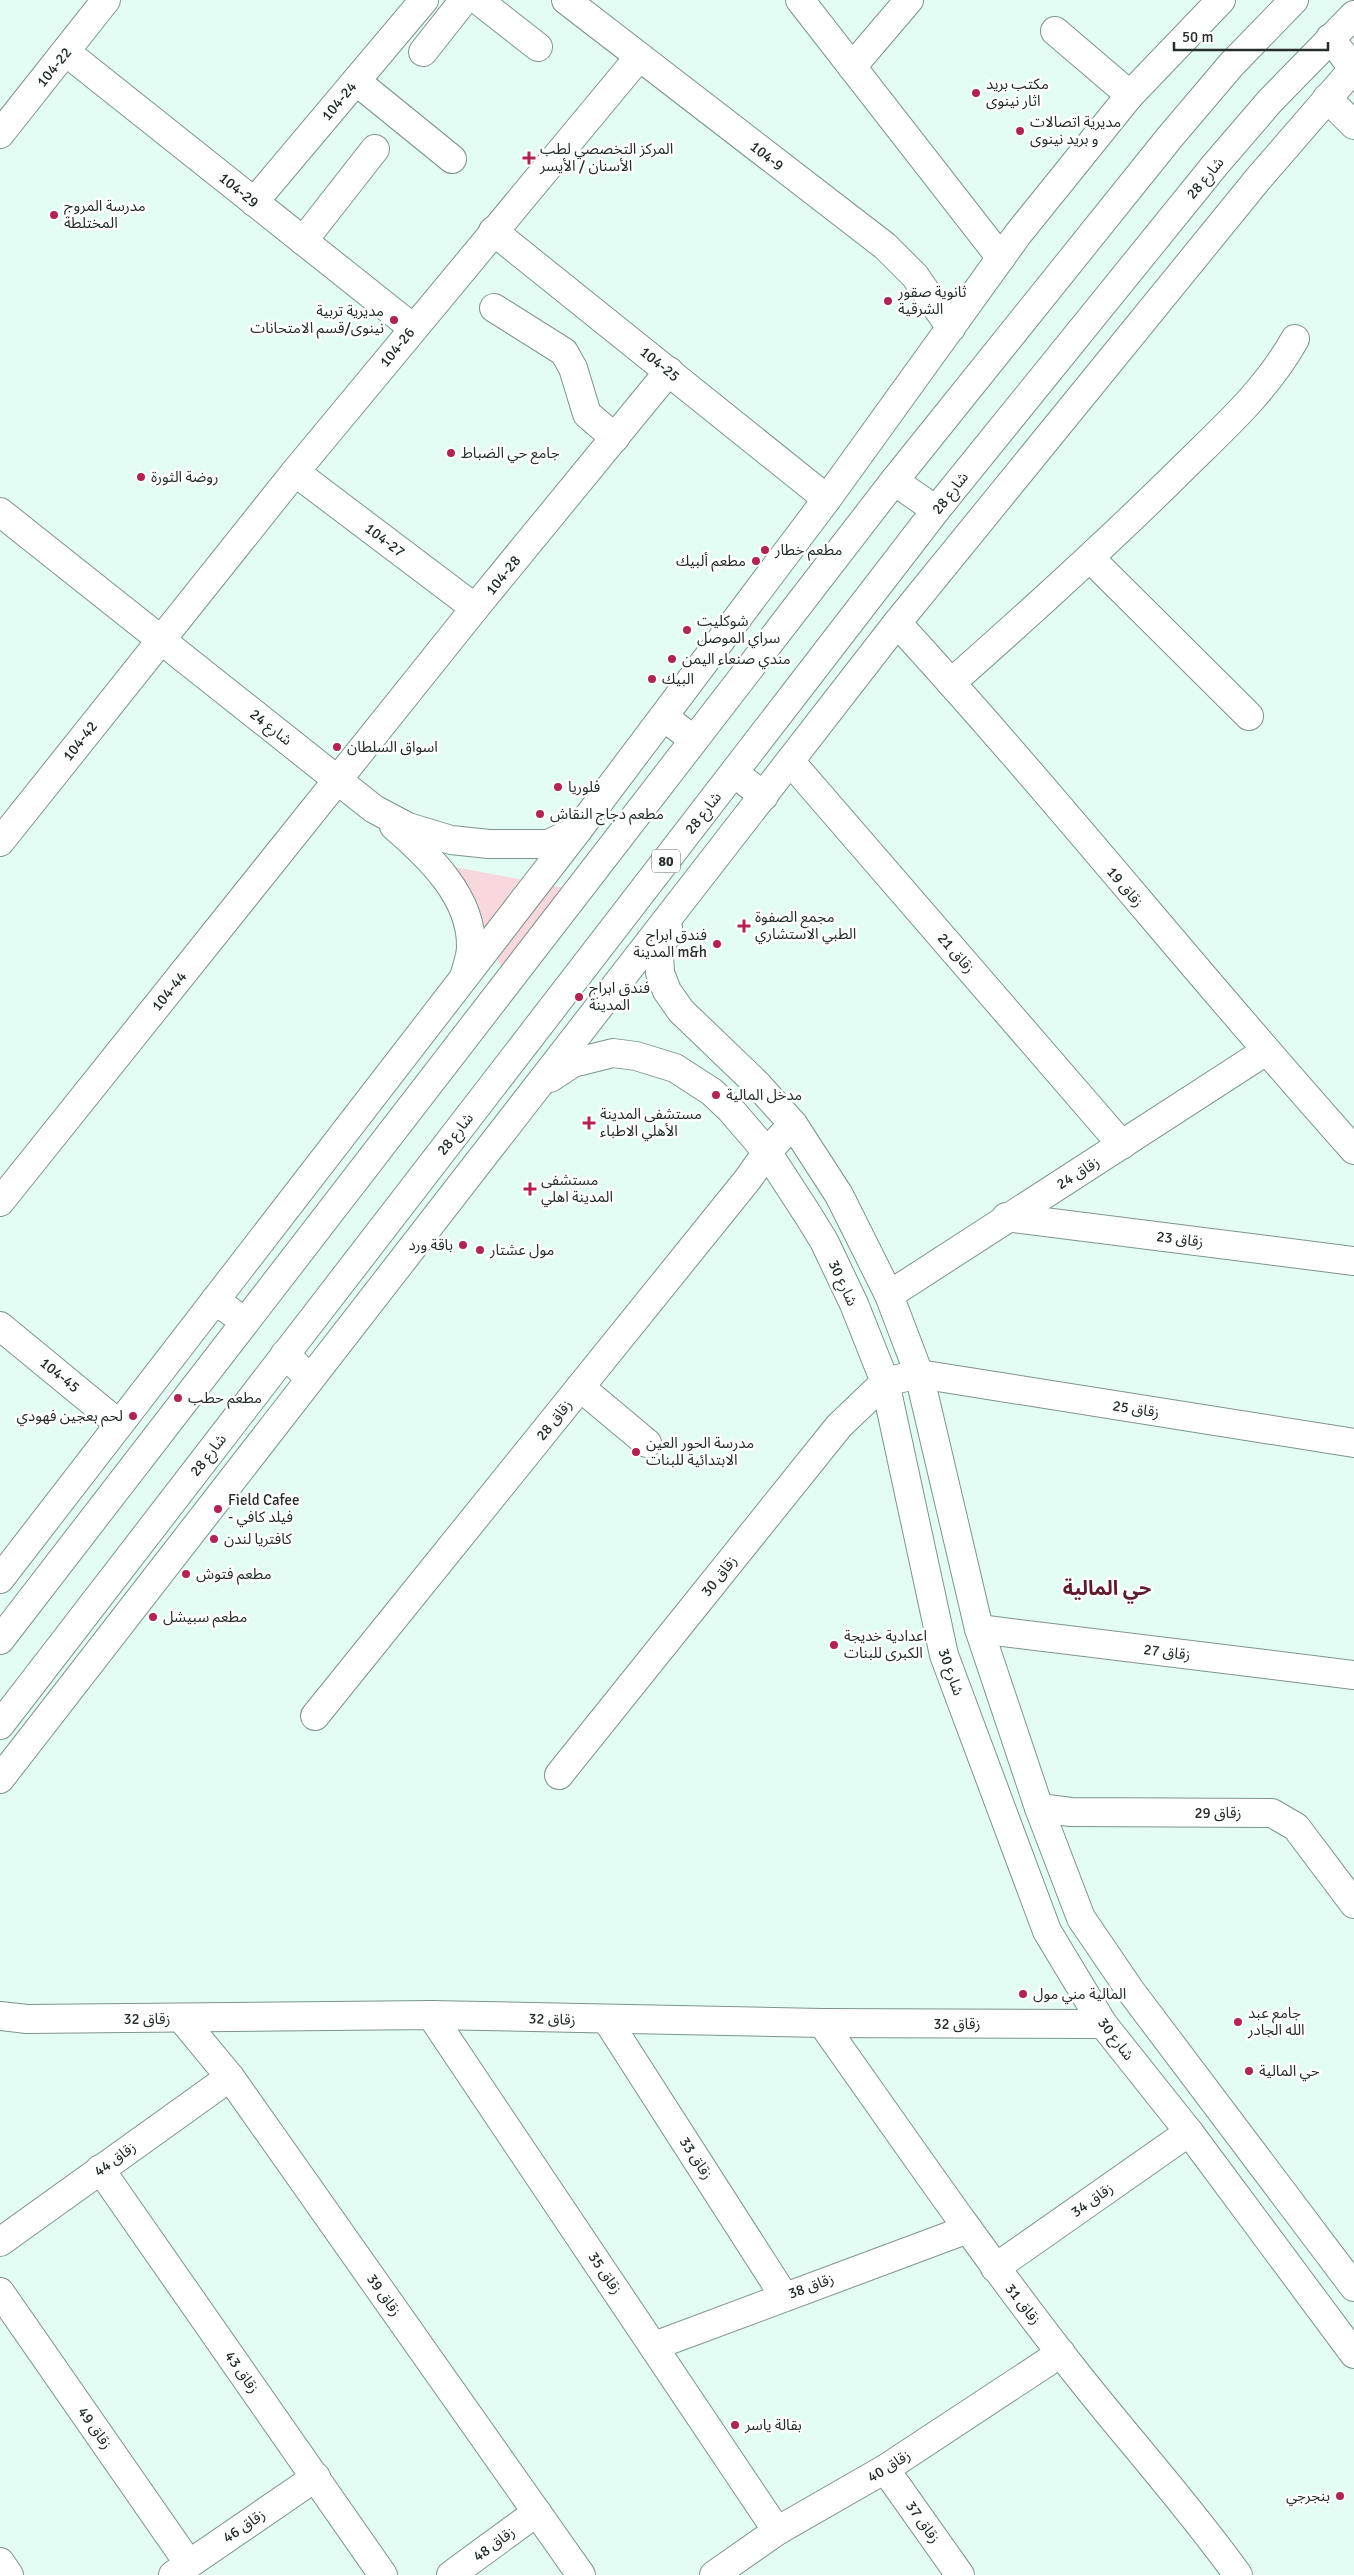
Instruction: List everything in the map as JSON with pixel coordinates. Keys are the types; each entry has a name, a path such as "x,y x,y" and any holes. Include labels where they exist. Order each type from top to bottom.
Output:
{"main road":[{"name":"104-22","path":"0,134 106,0"},
{"name":"104-24","path":"254,202 424,0"},
{"path":"423,52 464,0"},
{"path":"478,0 538,47"},
{"name":"104-9","path":"566,0 890,251 915,276 951,328"},
{"path":"800,0 1001,258"},
{"path":"852,67 909,0"},
{"path":"0,1579 664,717 827,499 1001,258 1130,95 1221,0"},
{"path":"0,1640 894,481 1170,137 1231,65 1294,0"},
{"name":"شارع 28","path":"0,1725 936,510 1209,172 1270,100 1354,15"},
{"path":"1055,31 1130,95"},
{"path":"0,1779 309,1378 897,623 1252,186 1354,68 1330,38"},
{"name":"104-29","path":"66,52 413,328"},
{"name":"104-26","path":"160,640 493,230 639,57"},
{"path":"356,81 452,160"},
{"path":"1327,98 1354,125"},
{"path":"303,241 375,149"},
{"name":"104-25","path":"493,230 827,499"},
{"path":"494,308 564,352 573,368 587,414 615,438"},
{"path":"951,683 1091,559 1254,398 1282,362 1295,339"},
{"name":"104-28","path":"338,780 475,608 669,371"},
{"name":"104-27","path":"295,472 475,608"},
{"path":"894,481 936,510"},
{"name":"شارع 24","path":"0,512 374,809 408,827 451,840 489,844 548,844 578,830"},
{"path":"1091,559 1249,716"},
{"name":"زقاق 19","path":"897,623 951,683 1266,1051 1354,1150"},
{"name":"104-42","path":"0,842 160,640"},
{"path":"664,717 694,740"},
{"name":"زقاق 21","path":"790,762 1122,1146"},
{"path":"734,773 764,796"},
{"name":"104-44","path":"0,1202 338,780"},
{"path":"374,809 436,867 459,898 470,927 472,949 465,974"},
{"path":"696,882 663,938 659,954 660,973 667,991 682,1011 757,1084 793,1124 839,1195 889,1295 919,1374 979,1629 1039,1808 1081,1918 1130,1990 1354,2287"},
{"name":"زقاق 24","path":"889,1295 1006,1217 1122,1146 1266,1051"},
{"name":"شارع 30","path":"538,1086 573,1063 591,1057 613,1053 660,1062 692,1078 712,1092 767,1152 824,1241 854,1304 885,1382 944,1655 1047,1931 1104,2024 1189,2132 1354,2354"},
{"name":"زقاق 28","path":"315,1716 748,1179 767,1152 793,1124"},
{"name":"زقاق 23","path":"1006,1217 1354,1261"},
{"path":"215,1300 246,1322"},
{"name":"104-45","path":"0,1326 119,1424"},
{"path":"285,1354 309,1378"},
{"path":"885,1382 919,1374"},
{"name":"زقاق 25","path":"919,1374 1354,1443"},
{"name":"زقاق 30","path":"559,1775 840,1426 885,1382"},
{"path":"580,1387 647,1443"},
{"name":"زقاق 27","path":"979,1629 1354,1675"},
{"name":"زقاق 29","path":"1039,1808 1071,1812 1272,1813 1296,1827 1354,1904"},
{"name":"زقاق 32","path":"0,2016 27,2019 182,2019 431,2015 822,2023 1104,2024"},
{"name":"زقاق 35","path":"431,2015 777,2531"},
{"path":"0,2039 27,2019"},
{"name":"زقاق 39","path":"182,2019 230,2077 581,2575"},
{"name":"زقاق 33","path":"607,2020 784,2296"},
{"name":"زقاق 31","path":"822,2023 995,2268 1061,2353 1197,2518 1238,2575"},
{"name":"زقاق 44","path":"0,2242 230,2077"},
{"name":"زقاق 34","path":"995,2268 1189,2132"},
{"name":"زقاق 43","path":"100,2169 383,2575"},
{"name":"زقاق 38","path":"654,2346 968,2229"},
{"name":"زقاق 49","path":"0,2292 181,2569"},
{"name":"زقاق 40","path":"714,2575 777,2531 885,2469 1061,2353"},
{"name":"زقاق 37","path":"885,2469 960,2575"},
{"name":"زقاق 46","path":"181,2569 316,2477"},
{"name":"زقاق 48","path":"451,2575 537,2512"},
{"path":"0,2562 9,2575"}],"shaded area":[{"path":"455,867 565,888 502,969"}],"place":[{"name":"مكتب بريد اثار نينوى","path":"976,93"},
{"name":"مديرية اتصالات و بريد نينوى","path":"1020,131"},
{"name":"المركز التخصصي لطب الأسنان / الأيسر","path":"529,158"},
{"name":"مدرسة المروج المختلطة","path":"54,215"},
{"name":"ثانوية صقور الشرقية","path":"888,301"},
{"name":"مديرية تربية نينوى/قسم الامتحانات","path":"394,320"},
{"name":"جامع حي الضباط","path":"451,453"},
{"name":"روضة الثورة","path":"141,477"},
{"name":"مطعم خطار","path":"765,550"},
{"name":"مطعم ألبيك","path":"756,561"},
{"name":"شوكليت سراي الموصل","path":"687,630"},
{"name":"مندي صنعاء اليمن","path":"672,659"},
{"name":"البيك","path":"652,679"},
{"name":"اسواق السلطان","path":"337,747"},
{"name":"فلوريا","path":"558,787"},
{"name":"مطعم دجاج النقاش","path":"540,814"},
{"name":"مجمع الصفوة الطبي الاستشاري","path":"744,926"},
{"name":"فندق ابراج المدينة m&h","path":"717,944"},
{"name":"فندق ابراج المدينة","path":"579,997"},
{"name":"مدخل المالية","path":"716,1095"},
{"name":"مستشفى المدينة الأهلي الاطباء","path":"589,1123"},
{"name":"مستشفى المدينة اهلي","path":"530,1189"},
{"name":"باقة ورد","path":"463,1245"},
{"name":"مول عشتار","path":"480,1250"},
{"name":"مطعم حطب","path":"178,1398"},
{"name":"لحم بعجين فهودي","path":"133,1416"},
{"name":"مدرسة الحور العين الابتدائية للبنات","path":"636,1452"},
{"name":"Field Cafee - فيلد كافي","path":"218,1509"},
{"name":"كافتريا لندن","path":"214,1539"},
{"name":"مطعم فتوش","path":"186,1574"},
{"name":"مطعم سبيشل","path":"153,1617"},
{"name":"اعدادية خديجة الكبرى للبنات","path":"834,1645"},
{"name":"المالية مني مول","path":"1023,1994"},
{"name":"جامع عبد الله الجادر","path":"1238,2022"},
{"name":"حي المالية","path":"1249,2071"},
{"name":"بقالة ياسر","path":"735,2425"},
{"name":"بنجرجي","path":"1340,2496"}],"district":[{"name":"حي المالية","path":"1107,1588"}]}
